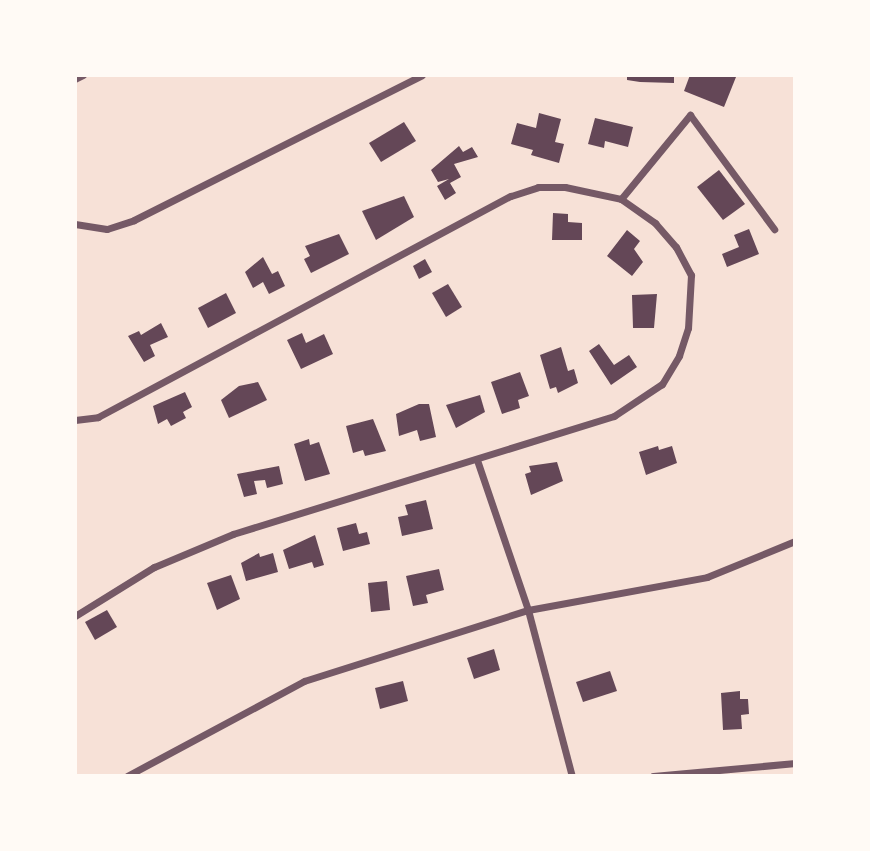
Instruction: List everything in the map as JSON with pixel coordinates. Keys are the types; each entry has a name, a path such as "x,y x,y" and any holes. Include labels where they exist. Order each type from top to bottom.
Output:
{"street":[{"path":"75,79 83,75"},
{"path":"75,224 107,229 134,220 422,75"},
{"path":"621,199 690,116 774,229"},
{"path":"75,420 99,417 511,196 538,187 565,187 621,199 655,223 676,247 691,275 688,328 679,356 662,384 614,416 233,534 154,567 75,616"},
{"path":"477,460 528,610 572,776"},
{"path":"127,776 304,681 528,610 707,577 795,541"},
{"path":"653,776 795,763"}],"building":[{"path":"627,75 674,75 674,83 627,80"},
{"path":"690,75 736,77 724,107 684,91"},
{"path":"539,113 561,119 555,142 564,144 559,163 531,155 533,150 511,144 517,123 536,128"},
{"path":"595,118 633,127 628,147 605,141 604,148 588,144"},
{"path":"404,122 416,141 381,162 369,143"},
{"path":"459,146 463,152 472,147 478,157 454,164 461,177 450,183 456,193 445,200 437,186 449,179 438,182 431,170"},
{"path":"719,170 745,204 723,220 697,187"},
{"path":"404,196 414,217 376,240 362,211"},
{"path":"553,213 568,214 568,222 582,223 582,240 552,240"},
{"path":"749,229 759,254 727,267 722,254 739,247 734,235"},
{"path":"627,230 640,241 634,249 643,262 632,276 607,256"},
{"path":"339,234 349,254 311,273 304,259 310,256 305,246"},
{"path":"263,257 272,274 278,271 285,286 269,294 263,282 253,288 245,272"},
{"path":"425,259 432,272 419,279 413,266"},
{"path":"448,284 462,307 446,317 432,293"},
{"path":"226,293 236,313 208,328 198,308"},
{"path":"657,294 654,328 633,328 632,295"},
{"path":"161,323 168,337 150,345 155,356 144,362 128,336 139,331 141,335"},
{"path":"302,333 306,343 324,334 333,354 301,369 287,340"},
{"path":"599,344 614,365 629,355 637,367 611,385 589,351"},
{"path":"561,347 568,371 574,369 578,383 558,393 556,387 550,389 540,355"},
{"path":"520,372 529,396 518,400 520,408 502,414 491,382"},
{"path":"258,382 267,400 229,418 221,400 239,386"},
{"path":"185,392 192,407 183,412 186,418 171,426 167,419 158,424 153,406"},
{"path":"480,395 485,412 456,428 446,405"},
{"path":"419,404 429,404 436,437 420,441 417,430 399,436 396,414"},
{"path":"373,419 386,451 365,456 363,450 353,453 346,426"},
{"path":"309,439 310,445 319,442 330,474 305,481 294,444"},
{"path":"658,446 659,450 672,446 677,463 646,475 639,452"},
{"path":"557,462 563,481 531,495 525,474 531,472 529,466"},
{"path":"279,466 283,484 267,488 265,480 254,481 257,494 244,497 237,474"},
{"path":"426,500 433,529 402,536 398,517 408,515 405,505"},
{"path":"356,523 359,534 367,532 370,544 343,551 337,528"},
{"path":"315,535 324,565 314,568 312,562 289,569 283,550"},
{"path":"259,553 260,557 273,553 278,572 246,581 241,563"},
{"path":"439,569 444,590 426,595 428,603 413,606 406,576"},
{"path":"231,575 240,599 217,610 207,583"},
{"path":"387,581 390,610 371,612 368,583"},
{"path":"107,610 117,627 95,640 85,622"},
{"path":"494,649 500,670 474,679 467,658"},
{"path":"610,671 617,691 583,702 576,682"},
{"path":"403,681 408,701 380,709 375,688"},
{"path":"740,691 740,699 748,699 749,714 741,715 742,729 723,730 721,693"}]}
